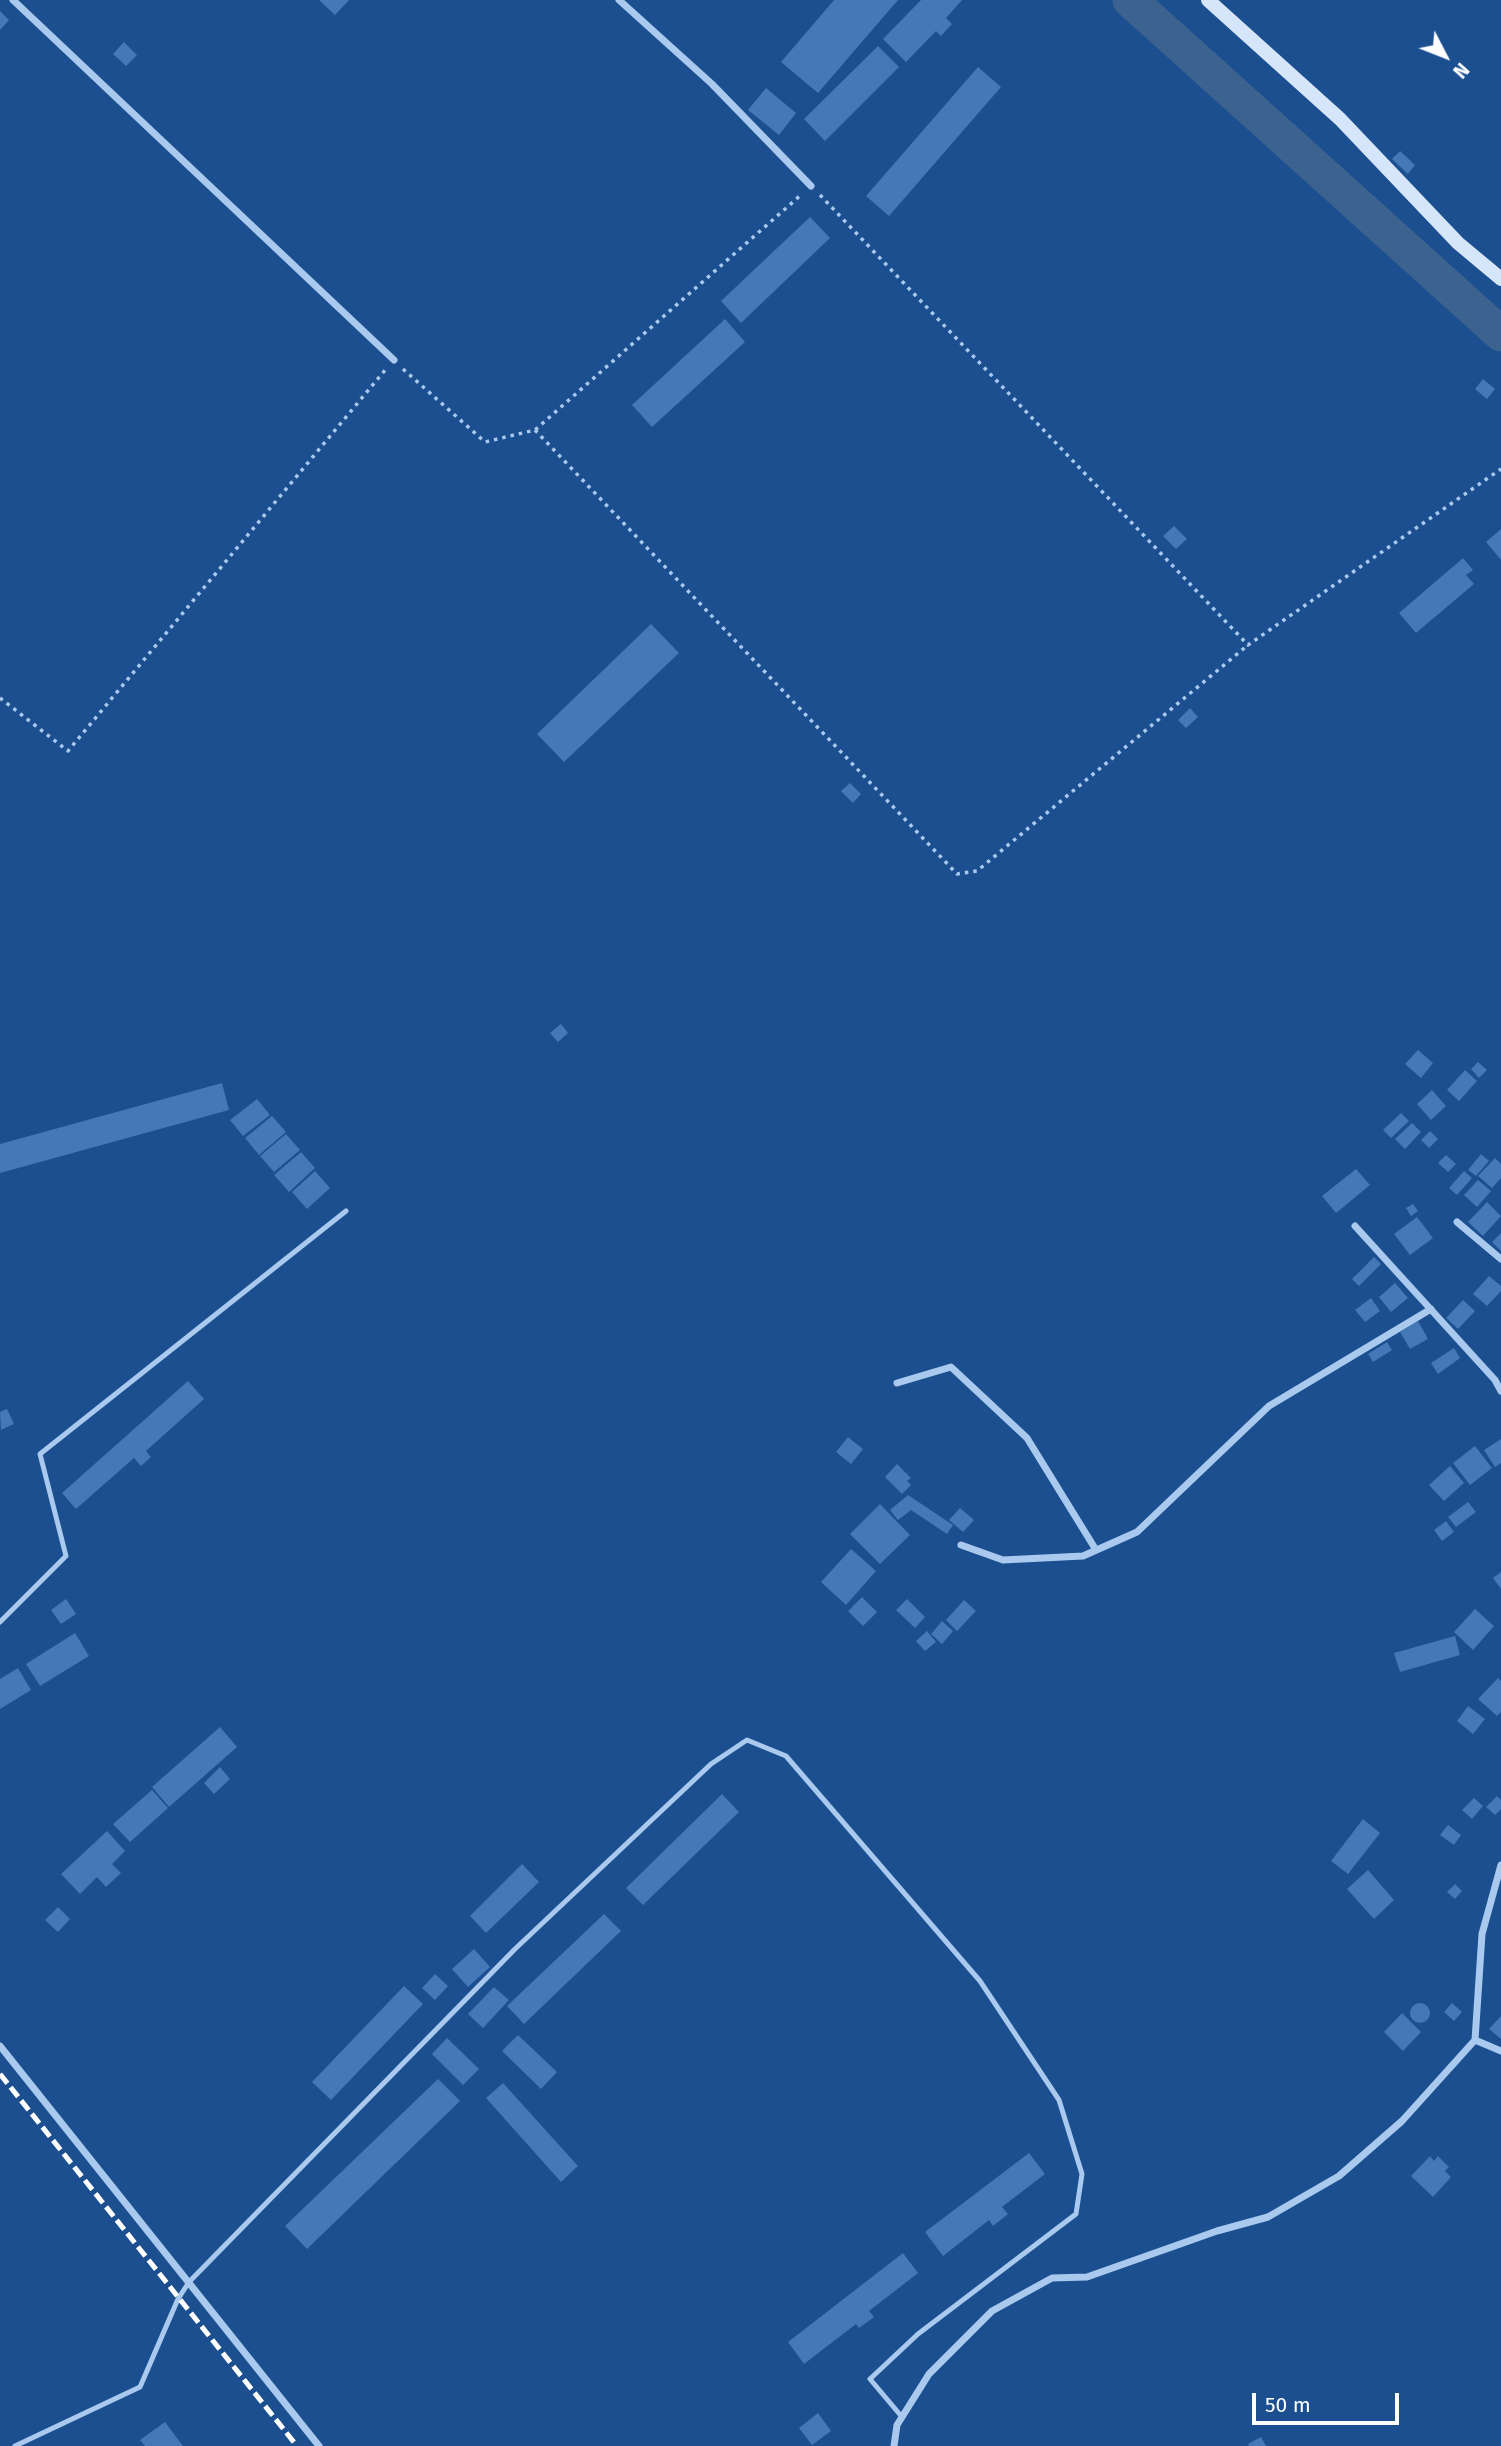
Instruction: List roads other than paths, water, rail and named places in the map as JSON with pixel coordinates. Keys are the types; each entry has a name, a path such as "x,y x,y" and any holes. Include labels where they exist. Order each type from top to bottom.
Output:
{"street":[{"path":"13,0 394,360"},
{"path":"619,0 712,84 811,186"},
{"path":"1208,0 1340,119 1458,243 1501,279"},
{"path":"1457,1222 1501,1259"},
{"path":"1355,1226 1498,1377 1501,1391"},
{"path":"961,1545 1003,1560 1083,1556 1137,1532 1269,1406 1431,1309"},
{"path":"897,1383 951,1367 1027,1438 1096,1550"},
{"path":"894,2446 897,2425 929,2374 992,2311 1052,2278 1087,2277 1205,2235 1268,2217 1339,2176 1402,2121 1475,2040 1482,1934 1501,1865"},
{"path":"1475,2040 1501,2051"},
{"path":"0,2046 319,2446"}],"lane":[{"path":"0,1622 66,1556 40,1454 346,1211"},
{"path":"15,2446 140,2386 178,2299 189,2282 515,1948 711,1764 747,1740 786,1756 980,1981 1059,2100 1082,2174 1076,2214 918,2334 870,2379 902,2417"}],"waterway":[{"path":"1130,0 1501,334"}],"railway":[{"path":"0,2074 297,2446"}]}
